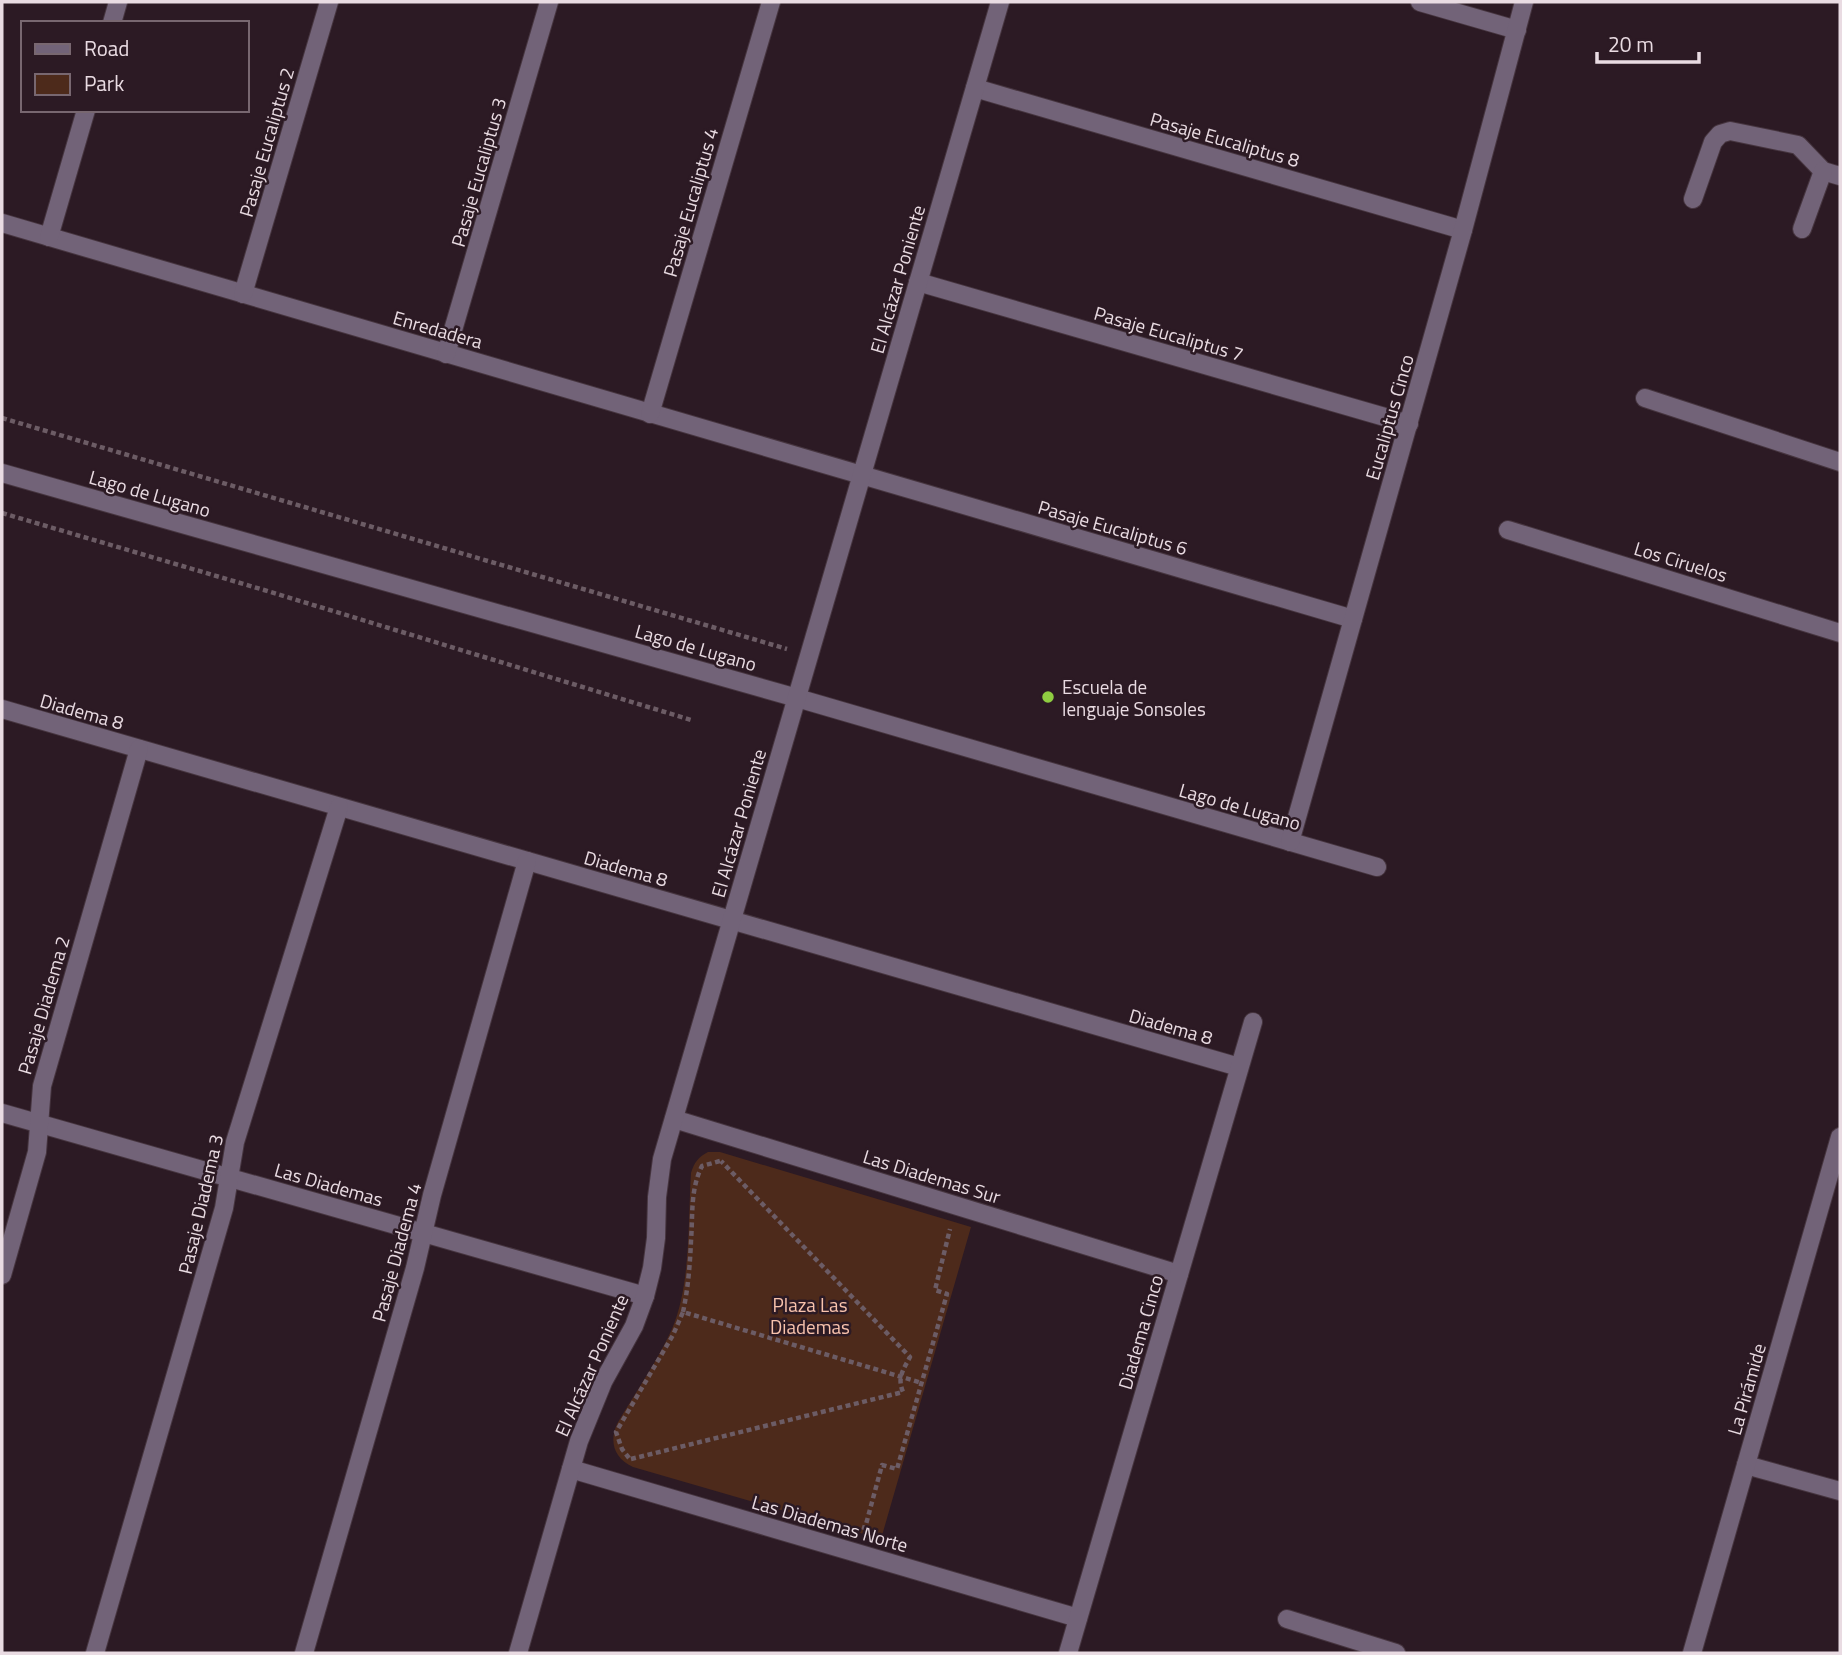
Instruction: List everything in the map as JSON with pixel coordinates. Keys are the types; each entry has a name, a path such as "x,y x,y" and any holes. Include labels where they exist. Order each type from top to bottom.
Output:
{"street":[{"path":"113,21 118,2"},
{"name":"Pasaje Eucaliptus 2","path":"243,294 329,2"},
{"name":"Pasaje Eucaliptus 3","path":"446,354 549,2"},
{"name":"Pasaje Eucaliptus 4","path":"650,414 771,2"},
{"name":"El Alcázar Poniente","path":"518,1653 571,1469 590,1413 603,1382 634,1326 645,1296 656,1238 662,1158 1000,2"},
{"path":"1420,2 1517,30"},
{"name":"Eucaliptus Cinco","path":"1290,842 1409,424 1524,2"},
{"name":"Pasaje Eucaliptus 8","path":"975,88 1463,230"},
{"path":"49,237 85,112"},
{"path":"1693,199 1713,142 1720,134 1730,131 1798,145 1823,171 1840,176"},
{"path":"1802,229 1823,171"},
{"name":"Enredadera","path":"2,223 862,476"},
{"name":"Pasaje Eucaliptus 7","path":"918,282 1409,424"},
{"path":"1645,398 1840,462"},
{"name":"Lago de Lugano","path":"2,473 797,698 1377,867"},
{"name":"Pasaje Eucaliptus 6","path":"862,476 1353,619"},
{"name":"Los Ciruelos","path":"1508,530 1840,633"},
{"name":"Diadema 8","path":"2,709 1239,1068"},
{"name":"Pasaje Diadema 2","path":"2,1275 37,1152 42,1086 139,749"},
{"name":"Pasaje Diadema 3","path":"95,1653 221,1221 235,1142 339,807"},
{"name":"Pasaje Diadema 4","path":"304,1653 415,1268 432,1195 527,861"},
{"name":"Diadema Cinco","path":"1068,1653 1252,1022"},
{"name":"Las Diademas","path":"2,1112 645,1296"},
{"name":"Las Diademas Sur","path":"674,1119 1179,1274"},
{"name":"La Pirámide","path":"1692,1653 1840,1137"},
{"path":"1746,1465 1840,1491"},
{"name":"Las Diademas Norte","path":"571,1469 1078,1618"},
{"path":"1287,1619 1396,1653"}],"path":[{"path":"2,418 809,655"},
{"path":"2,513 691,720"},
{"path":"618,1461 903,1392 900,1376 910,1357 712,1152"},
{"path":"643,1463 630,1459 622,1449 616,1432 673,1335 683,1312 691,1241 691,1207 697,1176 702,1166 721,1161 734,1165"},
{"path":"852,1524 865,1528 882,1465 897,1469 922,1383 947,1294 935,1290 951,1229 938,1225"},
{"path":"683,1312 922,1383"}],"green space":[{"name":"Plaza Las Diademas","path":"708,1152 720,1152 971,1227 881,1539 633,1467 617,1454 613,1437 617,1424 660,1353 678,1312 688,1252 691,1173 697,1161"}],"place":[{"name":"Escuela de lenguaje Sonsoles","path":"1048,697"}]}
